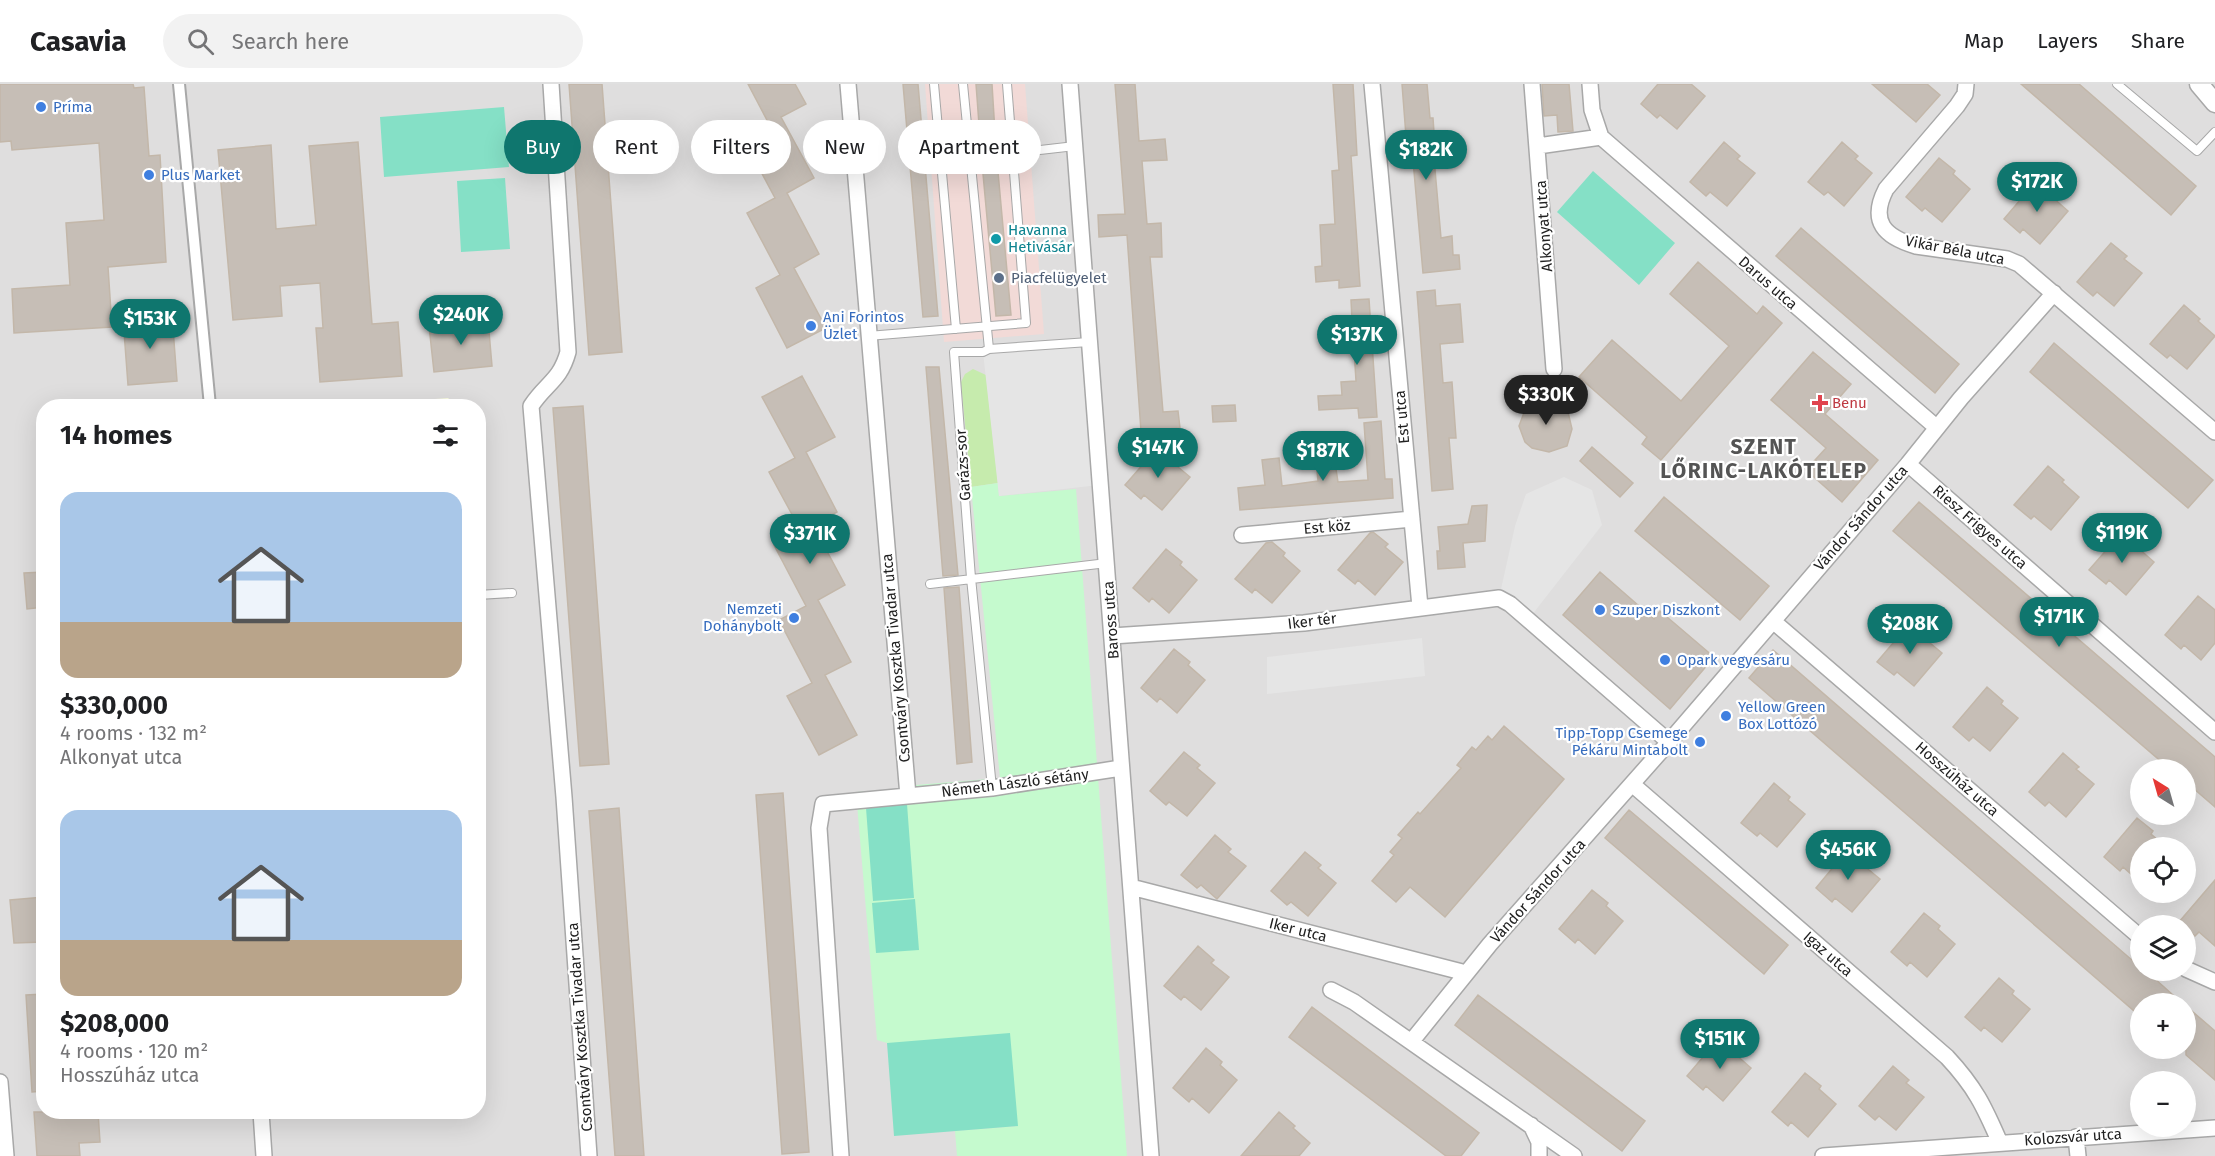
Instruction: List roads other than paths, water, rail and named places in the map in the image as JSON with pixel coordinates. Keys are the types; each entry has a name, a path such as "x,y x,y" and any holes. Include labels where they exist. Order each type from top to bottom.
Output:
{"street":[{"path":"179,84 209,399"},
{"name":"Csontváry Kosztka Tivadar utca","path":"551,84 568,352 563,369 531,406 564,797 589,1156"},
{"name":"Csontváry Kosztka Tivadar utca","path":"848,84 908,796"},
{"name":"Baross utca","path":"1070,84 1151,1156"},
{"name":"Est utca","path":"1372,84 1420,607"},
{"name":"Alkonyat utca","path":"1532,84 1554,369"},
{"path":"1538,146 1601,137 1592,110 1590,84"},
{"name":"Vikár Béla utca","path":"1966,84 1965,94 1957,106 1886,189 1879,202 1878,216 1883,226 1902,242 1916,246 2007,259 2019,264 2215,432"},
{"path":"2199,84 2215,103"},
{"name":"Darus utca","path":"1601,137 1936,427"},
{"name":"Vándor Sándor utca","path":"1411,1042 1466,973 1773,621 1908,464 1936,427 2054,293"},
{"name":"Riesz Frigyes utca","path":"1908,464 2215,732"},
{"name":"Est köz","path":"1242,535 1412,519"},
{"name":"Iker tér","path":"1112,636 1304,623 1499,598 1510,604 1668,742"},
{"name":"Hosszúház utca","path":"1773,621 2130,928"},
{"name":"Németh László sétány","path":"908,796 992,788 1121,768"},
{"name":"Igaz utca","path":"1632,784 1947,1056 1968,1080 1982,1101 2000,1143"},
{"path":"841,1156 819,828 823,804 908,796"},
{"name":"Iker utca","path":"1131,887 1466,973"},
{"path":"2196,973 2215,982"},
{"path":"1331,990 1354,1002 1574,1156"},
{"path":"0,1082 6,1156"},
{"path":"261,1119 264,1156"},
{"path":"1531,1125 1539,1142 1539,1156"},
{"name":"Kolozsvár utca","path":"1823,1156 1894,1153 2076,1137 2215,1128"},
{"path":"2076,1137 2078,1156"}],"lane":[{"path":"934,84 956,329"},
{"path":"963,84 966,120"},
{"path":"1007,84 1010,120"},
{"path":"2117,84 2197,151 2215,132"},
{"path":"1041,150 1075,146"},
{"path":"972,174 989,349 1089,342"},
{"path":"868,336 1026,323 1015,174"},
{"name":"Garázs-sor","path":"989,349 983,352 954,352 971,578 992,788"},
{"path":"930,584 1107,563"},
{"path":"486,595 512,593"}],"place":[{"name":"Príma","path":"41,107"},
{"name":"Plus Market","path":"149,175"},
{"name":"Havanna Hetivásár","path":"996,239"},
{"name":"Piacfelügyelet","path":"999,278"},
{"name":"Ani Forintos Üzlet","path":"811,326"},
{"name":"Benu","path":"1820,403"},
{"name":"Szuper Diszkont","path":"1600,610"},
{"name":"Nemzeti Dohánybolt","path":"794,618"},
{"name":"Opark vegyesáru","path":"1665,660"},
{"name":"Yellow Green Box Lottózó","path":"1726,716"},
{"name":"Tipp-Topp Csemege Pékáru Mintabolt","path":"1700,742"}],"district":[{"name":"SZENT LŐRINC-LAKÓTELEP","path":"1764,459"}]}
